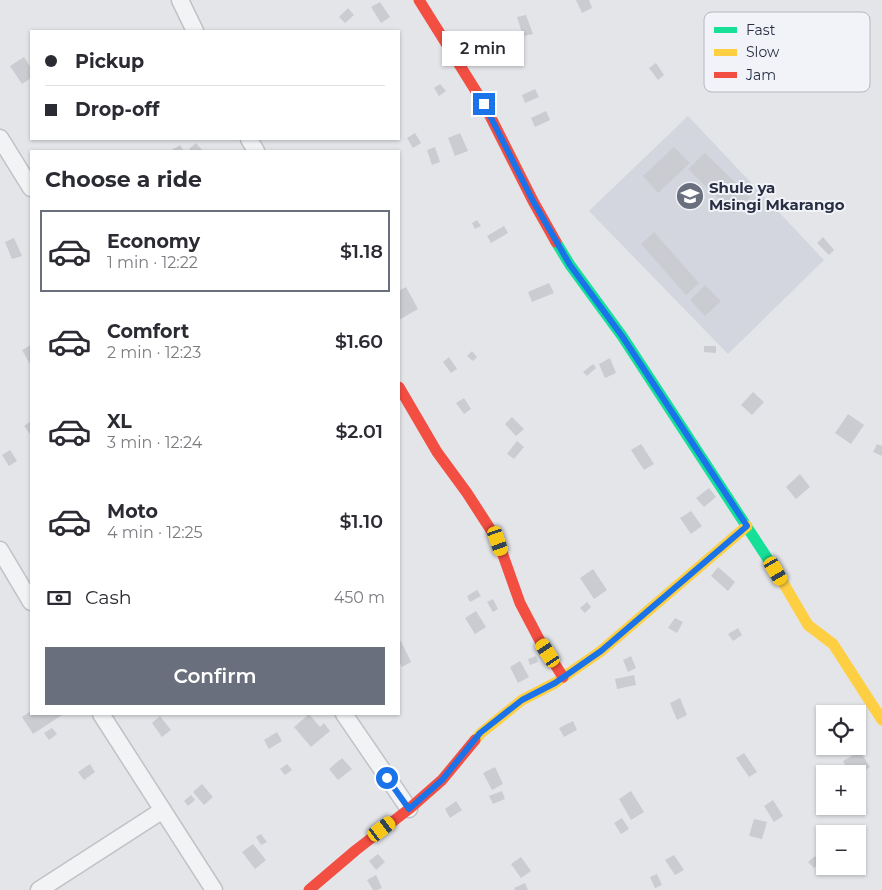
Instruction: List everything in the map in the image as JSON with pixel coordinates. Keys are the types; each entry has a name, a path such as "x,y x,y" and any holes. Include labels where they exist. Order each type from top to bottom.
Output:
{"street":[{"path":"180,0 195,30"},
{"path":"419,0 484,104 533,201 570,265 622,336 776,571 808,625 833,644 882,720"},
{"path":"0,138 30,186"},
{"path":"400,389 437,452 467,493 498,541 520,603 540,641 563,677"},
{"path":"310,890 442,780 480,733 522,700 555,683 601,651 747,526"},
{"path":"0,550 30,600"},
{"path":"102,715 214,890"},
{"path":"345,715 409,809"},
{"path":"39,890 163,810"}],"shaded area":[{"path":"688,116 824,260 728,354 589,211"}],"building":[{"path":"576,0 589,0 592,8 582,13"},
{"path":"380,2 390,17 381,23 371,7"},
{"path":"348,8 354,15 345,23 339,17"},
{"path":"526,15 533,34 523,36 517,17"},
{"path":"24,57 30,66 30,79 22,84 10,66"},
{"path":"656,63 664,75 658,80 649,68"},
{"path":"440,84 446,91 439,96 434,88"},
{"path":"535,89 539,97 525,103 522,95"},
{"path":"546,111 550,120 535,127 531,118"},
{"path":"415,133 421,143 413,148 407,138"},
{"path":"460,133 468,151 455,156 448,138"},
{"path":"196,143 202,150 190,150"},
{"path":"180,145 183,150 172,150"},
{"path":"435,147 440,162 432,165 427,150"},
{"path":"674,147 690,163 658,193 643,176"},
{"path":"705,153 750,197 734,214 688,169"},
{"path":"477,220 481,226 475,229 472,223"},
{"path":"504,226 508,233 491,243 487,236"},
{"path":"654,232 699,283 686,295 641,244"},
{"path":"823,237 834,250 829,255 817,243"},
{"path":"14,238 22,256 12,259 5,242"},
{"path":"549,283 554,293 532,302 528,292"},
{"path":"705,285 721,301 705,316 690,300"},
{"path":"406,287 418,309 400,319 400,290"},
{"path":"30,346 30,364 22,350"},
{"path":"704,346 716,346 716,353 704,352"},
{"path":"472,351 477,357 473,361 467,356"},
{"path":"449,357 457,369 451,373 443,362"},
{"path":"610,358 616,373 605,378 599,364"},
{"path":"593,364 596,368 587,376 583,372"},
{"path":"753,392 764,402 752,415 741,405"},
{"path":"464,398 471,409 464,414 456,403"},
{"path":"848,414 864,425 851,444 835,433"},
{"path":"512,417 524,429 516,436 505,424"},
{"path":"30,422 30,434 24,426"},
{"path":"517,441 524,447 514,459 507,454"},
{"path":"641,444 654,464 644,470 631,450"},
{"path":"877,444 882,446 882,456 873,452"},
{"path":"10,450 17,461 9,466 2,455"},
{"path":"800,474 810,487 796,499 786,487"},
{"path":"709,488 716,497 704,507 696,498"},
{"path":"691,511 702,526 691,534 680,518"},
{"path":"718,567 735,582 728,591 711,576"},
{"path":"593,569 607,590 594,599 580,578"},
{"path":"477,590 481,596 470,602 467,596"},
{"path":"493,599 498,609 493,612 487,602"},
{"path":"587,602 591,607 585,613 580,608"},
{"path":"476,611 486,627 475,634 465,618"},
{"path":"675,618 683,622 677,633 668,628"},
{"path":"738,628 742,635 733,641 728,634"},
{"path":"400,641 411,662 402,667 400,663"},
{"path":"536,656 538,662 530,665 528,659"},
{"path":"631,656 636,668 628,672 623,660"},
{"path":"520,661 529,677 518,683 510,667"},
{"path":"634,675 636,685 617,689 615,679"},
{"path":"680,698 687,715 677,720 670,703"},
{"path":"30,712 30,715 62,715 33,734 22,717"},
{"path":"310,715 320,727 324,723 330,731 311,747 294,727"},
{"path":"160,716 171,730 162,737 152,723"},
{"path":"573,721 577,730 564,737 559,728"},
{"path":"52,728 57,734 49,740 44,733"},
{"path":"277,732 282,741 269,749 264,740"},
{"path":"744,753 757,772 749,777 736,758"},
{"path":"853,755 862,755 870,767 866,769 866,765 845,765 843,761"},
{"path":"342,758 352,769 338,780 329,769"},
{"path":"90,764 95,772 84,780 78,772"},
{"path":"287,764 292,770 285,775 280,769"},
{"path":"495,767 503,784 492,790 483,773"},
{"path":"202,784 213,797 204,805 193,792"},
{"path":"502,791 505,799 493,804 489,796"},
{"path":"631,791 644,812 631,820 619,799"},
{"path":"191,795 195,800 188,806 184,801"},
{"path":"773,800 783,816 774,822 764,806"},
{"path":"456,801 462,810 450,818 445,809"},
{"path":"622,818 629,829 621,834 614,823"},
{"path":"754,819 767,822 762,839 749,836"},
{"path":"261,834 267,842 261,845 256,837"},
{"path":"253,844 266,860 255,869 242,852"},
{"path":"378,854 385,862 376,870 369,861"},
{"path":"674,855 684,870 675,875 665,860"},
{"path":"815,856 816,857 816,866 814,868 808,862"},
{"path":"521,857 531,871 521,878 511,864"},
{"path":"657,874 662,885 655,888 650,877"},
{"path":"376,875 382,888 373,890 367,880"},
{"path":"525,883 528,890 515,890 514,888"}],"traffic: fast":[{"path":"556,242 570,265 622,336 781,579"}],"traffic: slow":[{"path":"475,740 522,700 555,683 601,651 747,526"},
{"path":"781,579 808,625 833,644 882,720"}],"traffic: jam":[{"path":"419,0 484,104 556,242"},
{"path":"400,389 437,452 467,493 498,541 520,603 540,641 563,677"},
{"path":"309,890 442,780 475,740"}],"place":[{"name":"Shule ya Msingi Mkarango","path":"690,196"}],"route":[{"path":"387,778 409,809 442,780 480,733 522,700 555,683 601,651 747,526 622,336 570,265 533,201 484,104"}]}
